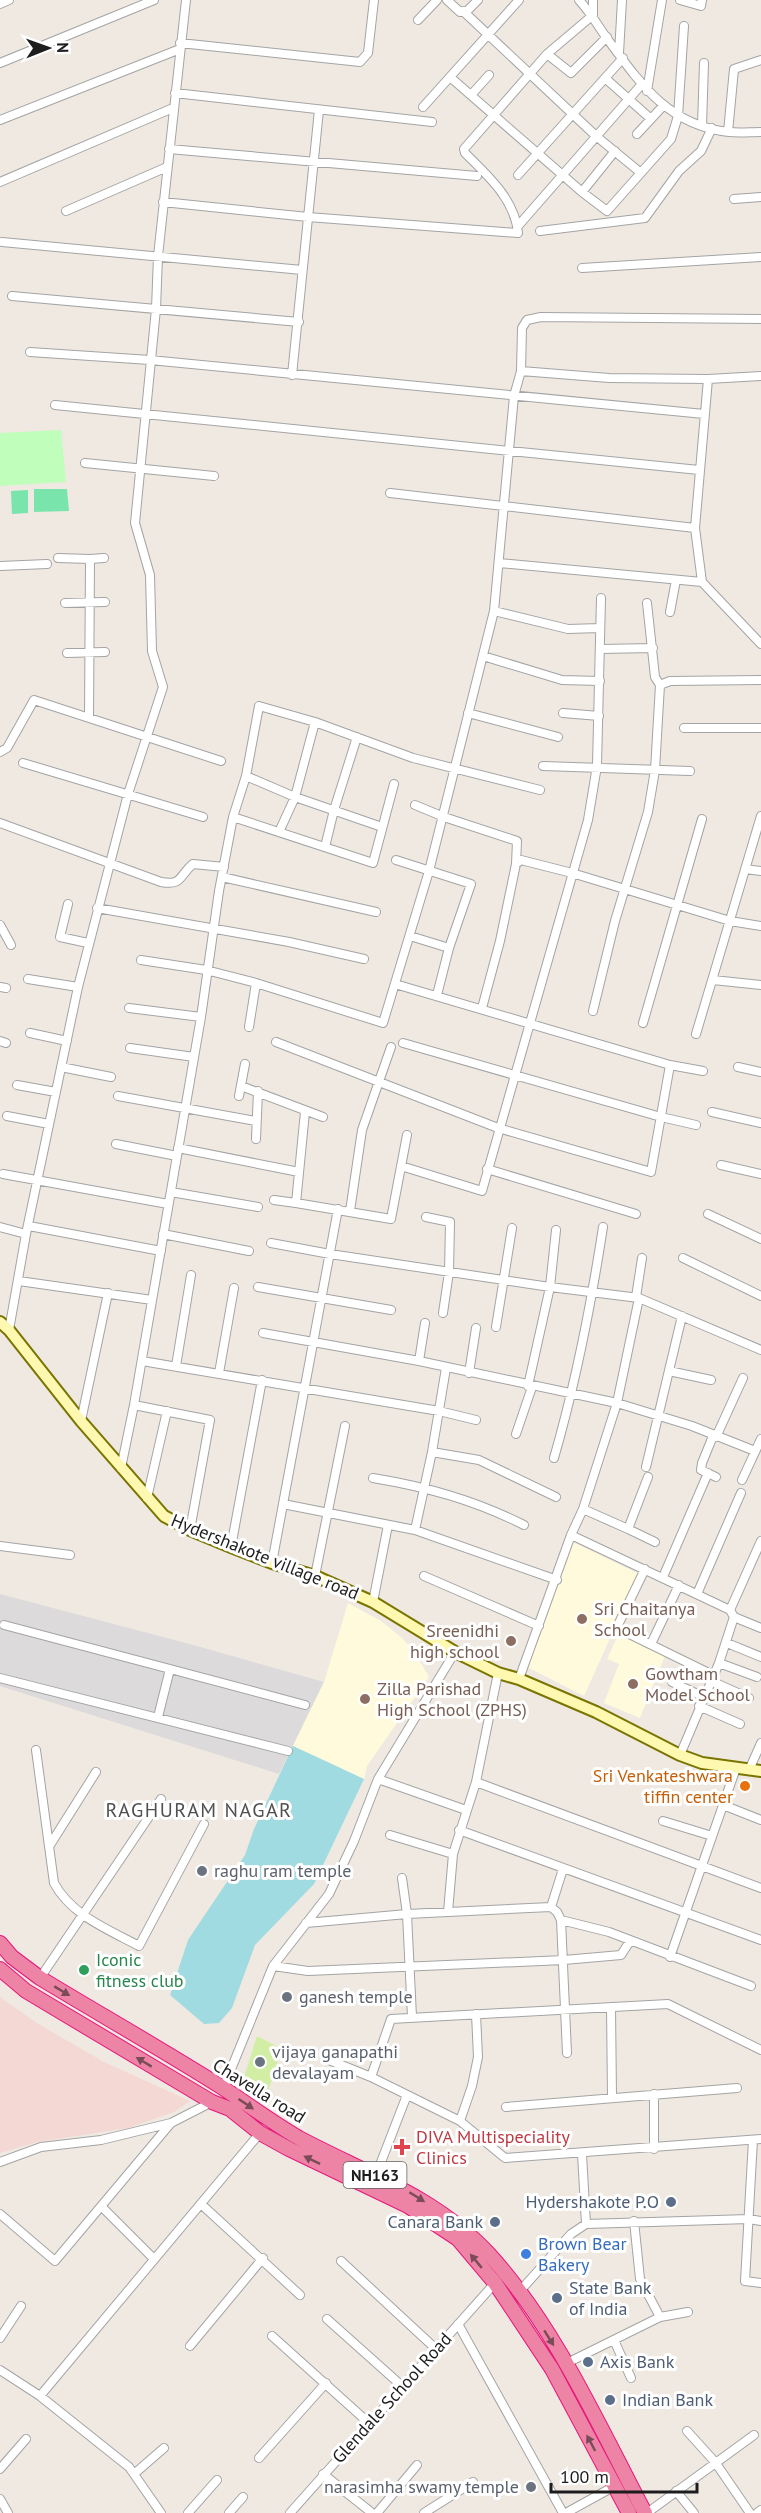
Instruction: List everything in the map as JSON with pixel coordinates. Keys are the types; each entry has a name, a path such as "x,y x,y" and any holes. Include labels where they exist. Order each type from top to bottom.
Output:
{"highway":[{"name":"Chavella road","path":"0,1943 12,1958 40,1978 223,2088 299,2138 416,2196 460,2225 487,2252 520,2291 565,2364 646,2513"},
{"name":"Chavella road","path":"0,1969 26,1991 212,2102 230,2109 260,2133 408,2206 458,2239 495,2283 552,2369 613,2487 629,2513"}],"street":[{"path":"0,4 9,0"},
{"path":"0,63 154,0"},
{"path":"9,1330 49,1124 88,943 128,794 163,687 152,651 150,574 135,523 156,309 163,202 186,0"},
{"path":"0,120 180,46 360,62 368,53 374,0"},
{"path":"418,20 437,0"},
{"path":"447,0 460,12 463,11 596,136 641,173"},
{"path":"463,11 478,0"},
{"path":"423,107 519,0"},
{"path":"579,0 593,15 606,38 645,88 663,106 678,116 702,126 728,132 761,132"},
{"path":"163,202 308,217 518,233 518,226 501,188 465,153 464,149 547,54 593,15 594,0"},
{"path":"518,176 605,78 621,56 622,0"},
{"path":"518,226 629,99 645,88 662,0"},
{"path":"680,0 701,6 702,0"},
{"path":"450,77 562,175 607,211 671,140 678,116 684,26"},
{"path":"547,54 572,73 606,38"},
{"path":"728,132 734,69 761,60"},
{"path":"702,126 704,63"},
{"path":"471,95 489,75"},
{"path":"605,78 651,119"},
{"path":"175,93 432,122"},
{"path":"637,134 663,106"},
{"path":"0,182 173,108"},
{"path":"292,375 320,110"},
{"path":"540,231 645,218 679,171 701,151 712,128"},
{"path":"169,149 477,176"},
{"path":"582,192 615,152"},
{"path":"66,211 167,167"},
{"path":"734,198 761,197"},
{"path":"2,242 302,270"},
{"path":"582,268 761,257"},
{"path":"12,296 299,322"},
{"path":"141,960 206,970 256,983 383,1023 444,817 454,769 495,611 514,396 521,371 522,328 526,320 541,317 761,319"},
{"path":"30,352 150,360 704,414"},
{"path":"521,371 609,378 708,379 761,376"},
{"path":"708,379 695,528 702,582 761,644"},
{"path":"55,405 699,470"},
{"path":"85,463 214,476"},
{"path":"390,494 695,528"},
{"path":"58,558 104,558"},
{"path":"88,717 90,559"},
{"path":"500,563 702,582"},
{"path":"0,566 47,564"},
{"path":"670,612 676,580"},
{"path":"401,1166 482,1191 498,1128 531,1023 588,820 597,768 601,598"},
{"path":"65,603 105,602"},
{"path":"593,1011 648,812 655,770 660,686 655,677 647,603"},
{"path":"495,611 568,629 600,628"},
{"path":"600,648 653,648"},
{"path":"67,652 105,652"},
{"path":"483,656 562,680 600,681"},
{"path":"660,686 670,681 761,680"},
{"path":"0,752 7,748 34,700 221,761"},
{"path":"121,1468 164,1234 222,877 233,817 246,776 259,706 315,722 413,758 540,790"},
{"path":"468,713 558,737"},
{"path":"563,713 599,716"},
{"path":"279,832 296,797 315,722"},
{"path":"684,728 761,728"},
{"path":"325,847 357,737"},
{"path":"23,763 203,817"},
{"path":"543,766 690,771"},
{"path":"246,776 382,828"},
{"path":"233,817 374,863 394,784"},
{"path":"415,805 517,841 516,864 500,941 482,1008"},
{"path":"696,1034 761,817"},
{"path":"643,1023 702,819"},
{"path":"0,823 109,864 169,883 179,881 192,864 224,867"},
{"path":"396,860 471,884 448,948 437,995"},
{"path":"516,864 521,860 528,860 676,906 730,921 761,926"},
{"path":"746,869 761,871"},
{"path":"222,877 376,912"},
{"path":"68,904 60,937 88,943"},
{"path":"97,908 289,942 363,959"},
{"path":"0,925 11,945"},
{"path":"410,936 448,948"},
{"path":"28,979 78,987"},
{"path":"713,980 761,986"},
{"path":"249,1027 256,983"},
{"path":"395,984 670,1065 703,1071"},
{"path":"129,1008 201,1017"},
{"path":"30,1033 67,1041"},
{"path":"276,1042 498,1128 651,1172 670,1065"},
{"path":"403,1043 514,1076 696,1125"},
{"path":"350,1211 362,1130 391,1047"},
{"path":"130,1048 194,1057"},
{"path":"238,1096 245,1064"},
{"path":"61,1067 111,1077"},
{"path":"738,1067 761,1072"},
{"path":"17,1085 56,1092"},
{"path":"241,1086 323,1117"},
{"path":"256,1139 258,1091"},
{"path":"118,1096 256,1120"},
{"path":"296,1203 305,1112"},
{"path":"712,1112 761,1123"},
{"path":"7,1116 49,1124"},
{"path":"274,1200 391,1219 407,1135"},
{"path":"116,1144 299,1172"},
{"path":"721,1165 761,1174"},
{"path":"487,1169 636,1214"},
{"path":"3,1174 168,1204"},
{"path":"171,1192 258,1207"},
{"path":"272,1563 338,1209"},
{"path":"708,1214 761,1239"},
{"path":"426,1217 450,1222 449,1272 443,1312"},
{"path":"0,1227 161,1251"},
{"path":"554,1458 573,1395 603,1227"},
{"path":"496,1327 512,1228"},
{"path":"516,1434 530,1386 550,1287 556,1230"},
{"path":"164,1234 249,1251"},
{"path":"271,1243 449,1272 637,1298 761,1350"},
{"path":"519,1679 557,1580 571,1535 583,1509 617,1403 637,1298 642,1258"},
{"path":"682,1258 761,1296"},
{"path":"176,1366 191,1275"},
{"path":"19,1281 152,1300"},
{"path":"258,1287 391,1310"},
{"path":"219,1373 234,1288"},
{"path":"81,1421 108,1293"},
{"path":"646,1467 682,1316"},
{"name":"Hydershakote village road","path":"0,1322 9,1330 81,1421 164,1516 231,1547 272,1563 315,1575 373,1602 455,1652 498,1673 519,1679 596,1712 680,1755 702,1762 761,1771"},
{"path":"419,1361 425,1323"},
{"path":"469,1373 476,1328"},
{"path":"263,1333 314,1344 419,1361 617,1403 692,1426 755,1451"},
{"path":"142,1361 439,1411 476,1420"},
{"path":"415,1530 432,1452 446,1368"},
{"path":"669,1371 711,1380"},
{"path":"663,1577 712,1475 701,1470 702,1463 743,1378"},
{"path":"231,1547 262,1380"},
{"path":"134,1405 210,1420 190,1530"},
{"path":"147,1498 167,1412"},
{"path":"315,1575 345,1426"},
{"path":"742,1480 761,1439"},
{"path":"432,1452 479,1460 556,1497"},
{"path":"628,1529 648,1477"},
{"path":"373,1478 423,1487 490,1508 524,1525"},
{"path":"697,1594 741,1493"},
{"path":"283,1504 415,1530 557,1580"},
{"path":"583,1509 655,1542"},
{"path":"373,1602 388,1525"},
{"path":"571,1535 663,1577 761,1628"},
{"path":"680,1755 727,1643 732,1613 761,1541"},
{"path":"0,1546 70,1556"},
{"path":"645,1569 621,1629 749,1698"},
{"path":"423,1576 539,1626"},
{"path":"651,1644 679,1586"},
{"path":"4,1625 305,1705"},
{"path":"727,1643 761,1657"},
{"path":"223,2088 273,1966 329,1894 354,1841 378,1779 455,1652"},
{"path":"719,1663 757,1677"},
{"path":"158,1717 170,1669"},
{"path":"448,1912 453,1854 476,1782 498,1673"},
{"path":"0,1678 288,1751"},
{"path":"672,1682 704,1697"},
{"path":"699,1706 740,1724"},
{"path":"749,1770 761,1743"},
{"path":"36,1750 54,1883 59,1892 84,1916 139,1946 204,1824"},
{"path":"670,1957 736,1768"},
{"path":"50,1845 96,1772"},
{"path":"378,1779 466,1810"},
{"path":"476,1782 761,1888"},
{"path":"40,1978 161,1799"},
{"path":"723,1805 761,1820"},
{"path":"663,1821 712,1836"},
{"path":"459,1830 761,1940"},
{"path":"390,1835 453,1854"},
{"path":"551,1907 563,1869"},
{"path":"402,1878 407,1914 412,2017"},
{"path":"306,1923 407,1914 551,1907 561,1920 567,2053"},
{"path":"561,1920 609,1932 751,1986"},
{"path":"273,1966 308,1971 564,1960 621,1955 630,1941"},
{"path":"371,2077 391,2019 412,2017 668,2004 761,2050"},
{"path":"611,2007 612,2097"},
{"path":"460,2121 472,2086 478,2057 476,2014"},
{"path":"329,2060 371,2077 460,2121 505,2158 757,2140 748,2219 745,2281 761,2283"},
{"path":"506,2107 736,2088"},
{"path":"654,2094 654,2149"},
{"path":"376,2175 407,2095"},
{"path":"0,2162 41,2148 101,2140 171,2123 212,2102"},
{"path":"0,2214 55,2261 171,2123"},
{"path":"40,2397 260,2133"},
{"path":"582,2154 586,2224"},
{"path":"201,2204 263,2258 300,2295"},
{"path":"102,2207 154,2259"},
{"path":"520,2291 571,2234 586,2224 748,2219 761,2221"},
{"path":"634,2221 640,2279 660,2317"},
{"path":"190,2346 263,2258"},
{"path":"341,2261 436,2349"},
{"name":"Glendale School Road","path":"290,2513 495,2283"},
{"path":"0,2338 21,2306"},
{"path":"565,2364 660,2317 688,2312"},
{"path":"327,2319 402,2386"},
{"path":"458,2324 565,2513 613,2487"},
{"path":"272,2336 370,2424"},
{"path":"614,2340 631,2378"},
{"path":"0,2370 40,2397 129,2467 161,2513"},
{"path":"259,2458 326,2383"},
{"path":"687,2431 715,2462 750,2513"},
{"path":"646,2513 754,2434"},
{"path":"0,2469 26,2439"},
{"path":"134,2474 164,2448"},
{"path":"376,2513 417,2465"},
{"path":"323,2474 372,2513"},
{"path":"188,2513 217,2480"},
{"path":"424,2513 473,2482"},
{"path":"676,2491 694,2513"},
{"path":"229,2513 243,2497"},
{"path":"0,2499 8,2513"},
{"path":"757,2513 761,2510"}],"shaded area":[{"name":"Sri Chaitanya School","path":"573,1542 639,1574 584,1696 527,1667"},
{"path":"0,1594 324,1682 279,1774 0,1686"},
{"name":"Zilla Parishad High School (ZPHS)","path":"348,1603 381,1621 401,1637 414,1651 429,1677 367,1766 364,1779 293,1746 324,1682"},
{"name":"Gowtham Model School","path":"619,1633 665,1656 640,1718 604,1703 619,1664 607,1659"},
{"path":"0,1997 35,2022 104,2062 190,2101 174,2112 128,2128 37,2142 0,2153"}],"green space":[{"path":"61,430 66,482 0,486 0,433"},
{"path":"34,489 67,489 69,511 34,512"},
{"path":"28,490 28,513 12,514 11,491"},
{"name":"vijaya ganapathi devalayam","path":"257,2036 282,2049 264,2103 241,2087"}],"water":[{"path":"293,1746 364,1779 314,1884 255,1945 232,2008 219,2023 204,2024 170,1995 188,1940 245,1855 254,1829"}],"place":[{"name":"Sri Chaitanya School","path":"582,1619"},
{"name":"Sreenidhi high school","path":"511,1641"},
{"name":"Gowtham Model School","path":"633,1684"},
{"name":"Zilla Parishad High School (ZPHS)","path":"365,1699"},
{"name":"Sri Venkateshwara tiffin center","path":"745,1786"},
{"name":"raghu ram temple","path":"202,1871"},
{"name":"Iconic fitness club","path":"84,1970"},
{"name":"ganesh temple","path":"287,1997"},
{"name":"vijaya ganapathi devalayam","path":"260,2062"},
{"name":"DIVA Multispeciality Clinics","path":"402,2147"},
{"name":"Hydershakote P.O","path":"671,2202"},
{"name":"Canara Bank","path":"495,2222"},
{"name":"Brown Bear Bakery","path":"526,2254"},
{"name":"State Bank of India","path":"557,2298"},
{"name":"Axis Bank","path":"588,2362"},
{"name":"Indian Bank","path":"610,2400"},
{"name":"narasimha swamy temple","path":"531,2487"}],"district":[{"name":"RAGHURAM NAGAR","path":"199,1810"}]}
